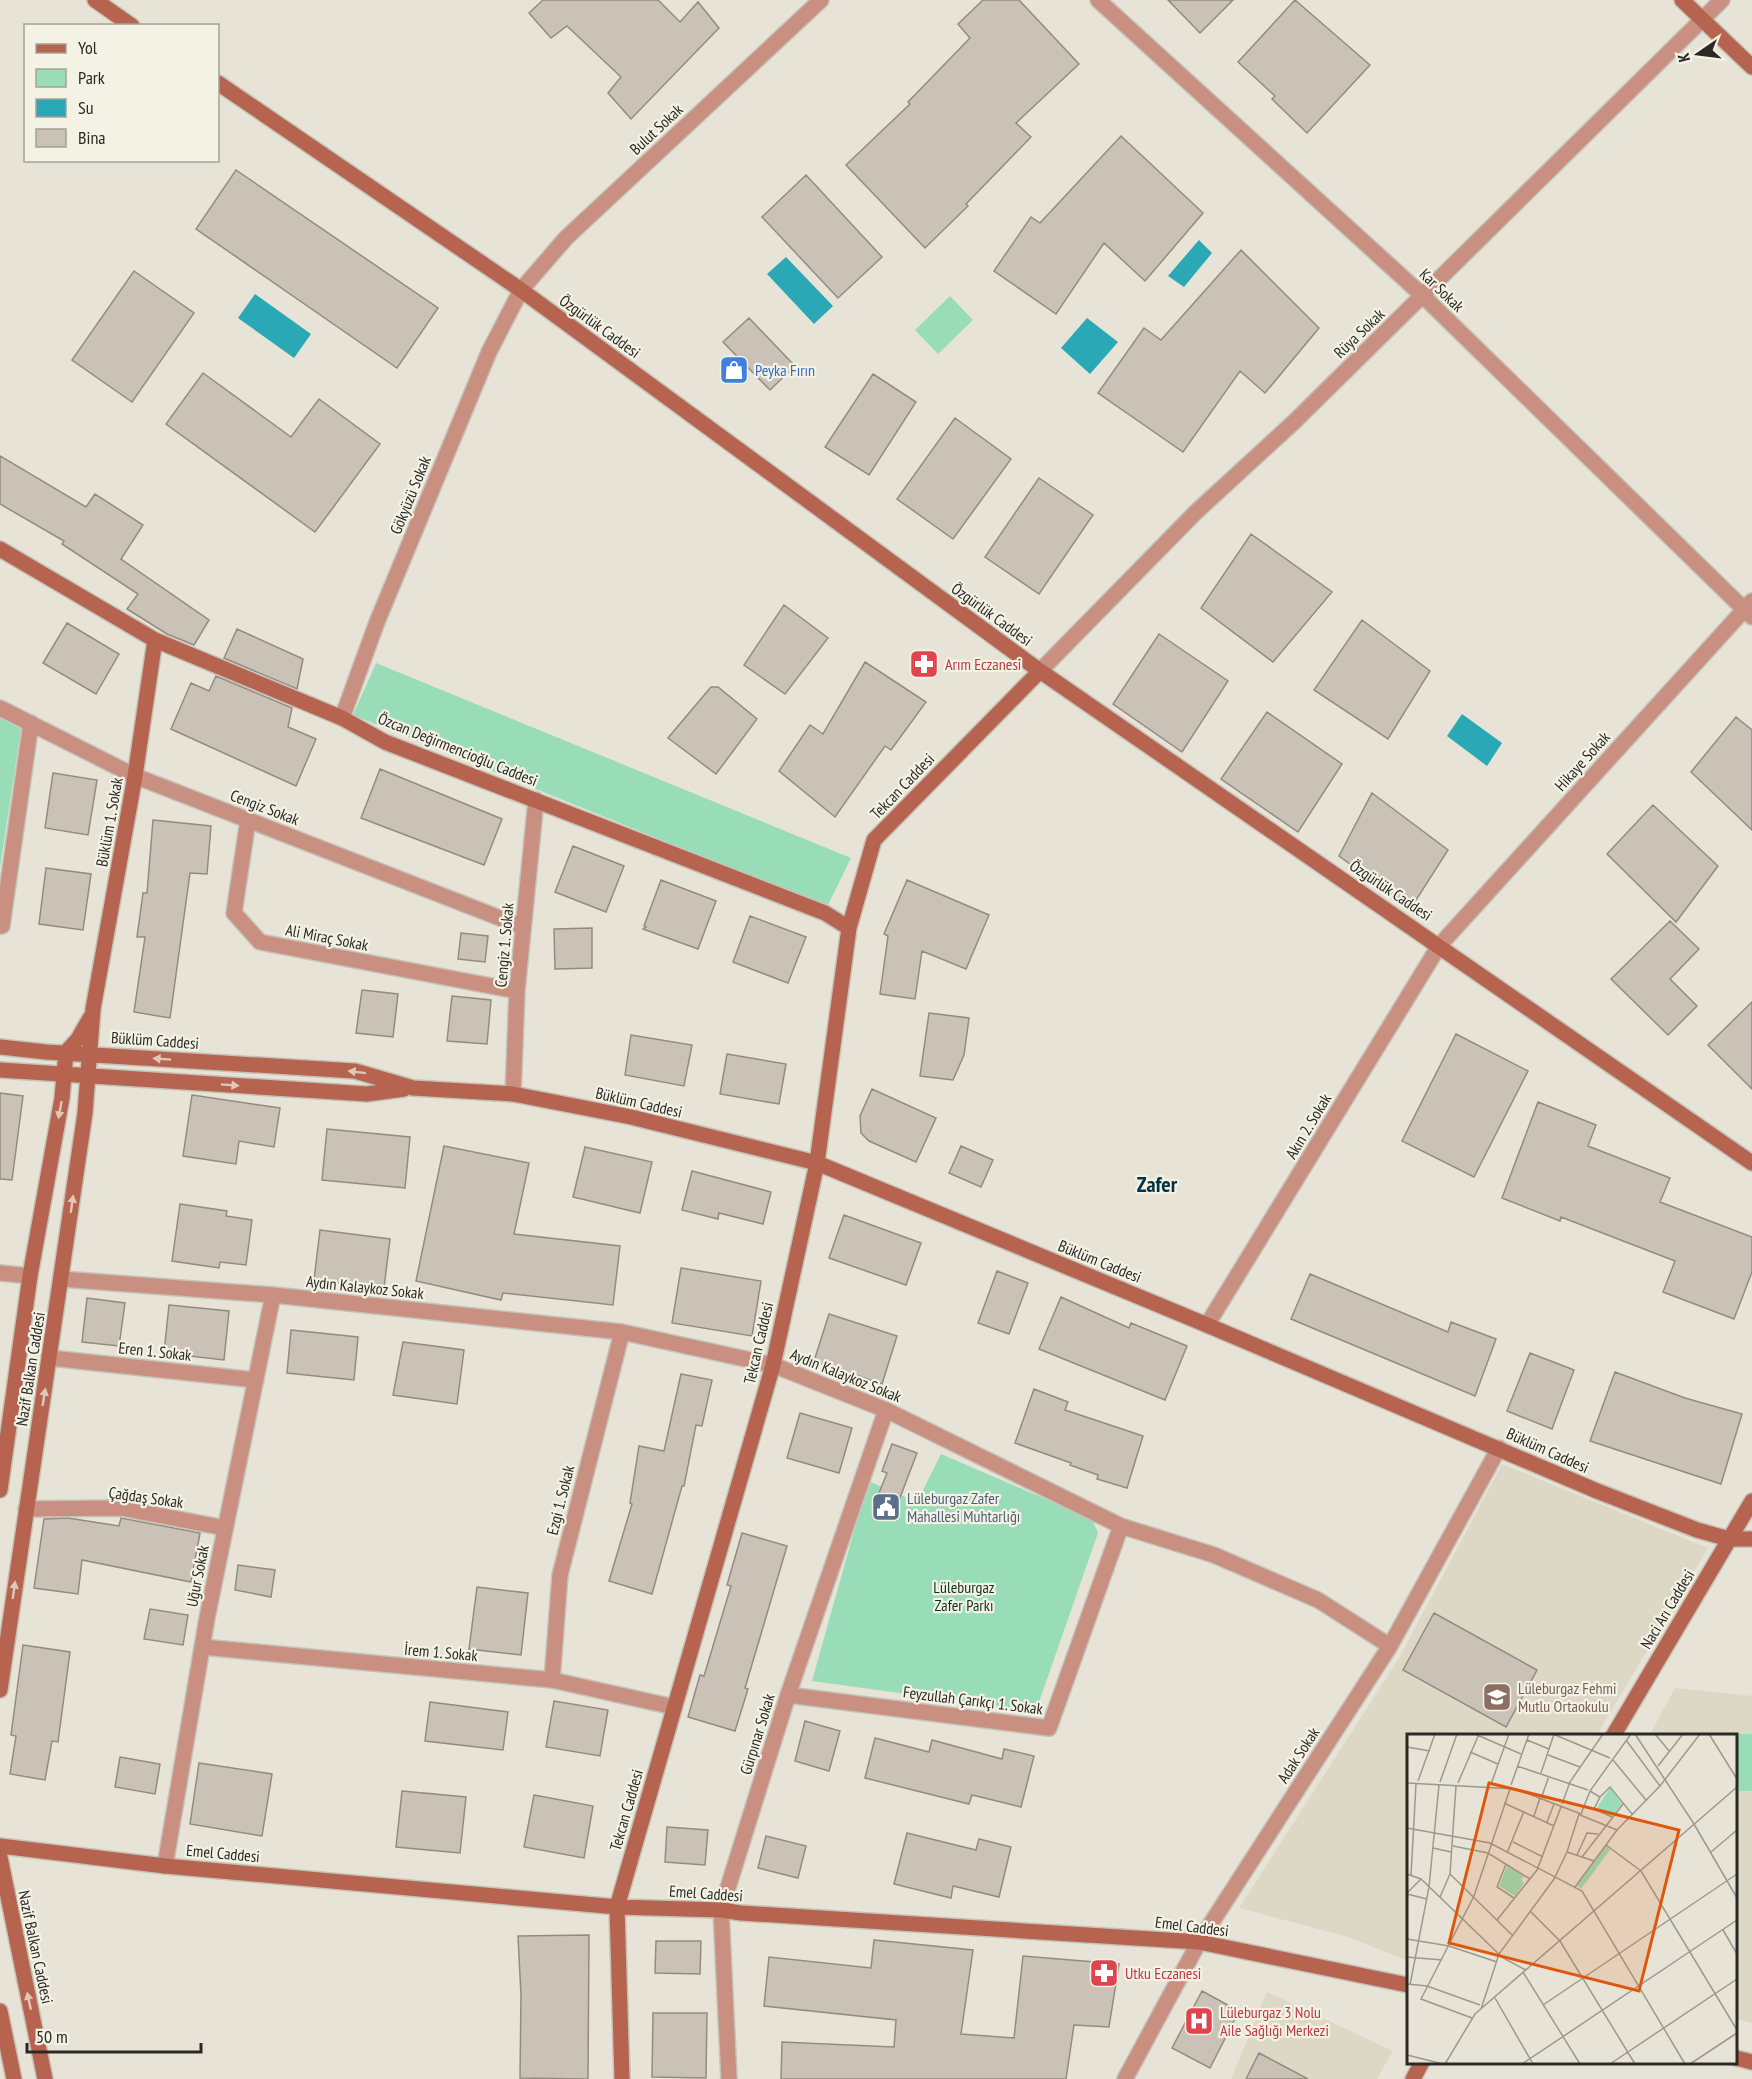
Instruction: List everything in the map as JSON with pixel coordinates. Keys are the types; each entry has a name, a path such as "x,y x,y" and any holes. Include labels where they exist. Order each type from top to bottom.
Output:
{"street":[{"path":"95,0 129,24"},
{"name":"Bulut Sokak","path":"521,290 566,238 821,0"},
{"name":"Kar Sokak","path":"1098,0 1422,296 1749,609"},
{"path":"1682,0 1752,67"},
{"name":"Rüya Sokak","path":"1040,672 1196,512 1295,421 1722,0"},
{"name":"Özgürlük Caddesi","path":"219,84 521,290 1040,672 1752,1163"},
{"name":"Gökyüzü Sokak","path":"342,718 377,622 489,352 521,290"},
{"name":"Özcan Değirmencioğlu Caddesi","path":"0,549 155,640 342,718 385,742 825,913 849,928"},
{"name":"Hikaye Sokak","path":"1439,946 1749,609"},
{"name":"Büklüm 1. Sokak","path":"90,1054 93,1009 135,776 155,640"},
{"name":"Tekcan Caddesi","path":"622,2079 617,1906 773,1365 817,1164 849,928 874,840 1040,672"},
{"name":"Cengiz Sokak","path":"0,708 135,776 523,927"},
{"path":"0,925 2,926 31,723"},
{"name":"Cengiz 1. Sokak","path":"513,1094 517,991 536,800"},
{"name":"Ali Miraç Sokak","path":"248,820 234,913 260,942 517,991"},
{"name":"Akın 2. Sokak","path":"1207,1325 1439,946"},
{"name":"Büklüm 1. Sokak","path":"66,1052 86,1027 93,1009"},
{"name":"Büklüm Caddesi","path":"0,1047 355,1071 413,1088"},
{"name":"Nazif Balkan Caddesi","path":"0,1490 30,1276 65,1074 66,1052"},
{"name":"Nazif Balkan Caddesi","path":"0,1690 51,1358 90,1054"},
{"name":"Büklüm Caddesi","path":"0,1070 367,1094 413,1088 513,1094 631,1117 817,1164 1207,1325 1597,1491 1697,1530 1729,1539 1752,1539"},
{"path":"0,1273 30,1276"},
{"name":"Aydın Kalaykoz Sokak","path":"61,1279 273,1295 622,1332 773,1365 886,1410 1121,1526 1214,1555 1318,1600 1390,1646"},
{"name":"Uğur Sokak","path":"165,1866 202,1647 273,1295"},
{"name":"Ezgi 1. Sokak","path":"552,1680 560,1575 622,1332"},
{"name":"Eren 1. Sokak","path":"51,1358 256,1380"},
{"name":"Gürpınar Sokak","path":"729,2079 721,1910 788,1695 886,1410"},
{"name":"Adak Sokak","path":"1125,2079 1199,1942 1390,1646 1499,1448"},
{"name":"Naci Arı Caddesi","path":"1613,1734 1752,1501"},
{"name":"Çağdaş Sokak","path":"26,1509 120,1508 225,1528"},
{"name":"Feyzullah Çarıkçı 1. Sokak","path":"788,1695 1049,1728 1121,1526"},
{"name":"İrem 1. Sokak","path":"202,1647 552,1680 674,1707"},
{"name":"Emel Caddesi","path":"0,1846 165,1866 617,1906 721,1910 1199,1942 1407,1985"},
{"name":"Nazif Balkan Caddesi","path":"0,1857 45,2079"},
{"path":"0,2011 4,2052 14,2079"},
{"path":"1737,2058 1752,2062"},
{"path":"1413,2079 1421,2064"}],"shaded area":[{"name":"Lüleburgaz Fehmi Mutlu Ortaokulu","path":"1502,1464 1708,1548 1598,1734 1407,1734 1407,1961 1345,1936 1239,1908 1399,1658"},
{"path":"1675,1688 1752,1696 1752,2023 1737,2019 1737,1734 1650,1734"},
{"path":"1267,1992 1393,2051 1377,2079 1231,2079"}],"green space":[{"path":"950,296 973,320 938,354 915,330"},
{"path":"376,663 851,858 827,907 353,715"},
{"path":"0,718 21,729 0,868"},
{"name":"Lüleburgaz Zafer Parkı","path":"941,1454 1092,1519 1098,1533 1038,1705 1023,1710 812,1681 868,1481 917,1502"},
{"path":"1682,1733 1752,1734 1752,1791 1737,1791 1737,1734"}],"water":[{"path":"1199,240 1212,253 1184,287 1168,276"},
{"path":"786,257 833,306 814,324 767,274"},
{"path":"255,294 311,334 294,358 238,318"},
{"path":"1087,318 1118,342 1090,374 1061,348"},
{"path":"1462,714 1502,743 1487,766 1447,736"}],"building":[{"path":"543,0 658,0 680,22 698,2 719,28 631,119 608,93 621,77 567,26 551,38 529,13"},
{"path":"983,0 1019,0 1079,64 1016,123 1031,137 966,204 968,206 925,248 846,165 910,104 908,102 970,38 958,24"},
{"path":"1168,0 1233,0 1200,33"},
{"path":"1295,0 1370,65 1307,133 1272,99 1275,96 1238,62"},
{"path":"1121,136 1203,213 1145,281 1104,243 1056,314 994,271 1031,217 1040,223"},
{"path":"236,170 438,308 397,368 196,229"},
{"path":"806,175 882,257 838,298 762,217"},
{"path":"1241,250 1319,328 1265,393 1240,371 1183,452 1098,393 1144,328 1161,340"},
{"path":"134,271 194,313 132,402 72,360"},
{"path":"749,318 795,366 770,390 723,342"},
{"path":"203,373 291,437 319,399 380,444 315,532 166,424"},
{"path":"873,374 916,402 869,475 825,447"},
{"path":"955,418 1011,459 953,539 897,499"},
{"path":"0,456 86,507 95,494 143,525 121,559 209,620 194,645 167,634 127,609 138,594 62,544 64,541 0,504"},
{"path":"1039,478 1093,515 1039,594 985,557"},
{"path":"1251,534 1332,592 1273,662 1201,608"},
{"path":"784,605 828,638 785,694 744,665"},
{"path":"1362,620 1430,671 1388,739 1314,690"},
{"path":"67,623 119,654 96,694 43,663"},
{"path":"237,629 303,659 297,689 224,658"},
{"path":"1159,634 1228,681 1182,752 1113,704"},
{"path":"865,662 926,702 891,750 885,746 835,817 779,771 810,725 823,734"},
{"path":"216,676 292,708 288,727 316,739 296,786 171,729 191,683 209,691"},
{"path":"711,687 718,687 757,719 716,774 668,738"},
{"path":"1267,712 1342,764 1298,832 1221,779"},
{"path":"1736,717 1752,730 1752,830 1691,772"},
{"path":"380,769 502,819 484,865 361,818"},
{"path":"53,773 97,780 88,835 45,828"},
{"path":"1372,793 1448,850 1411,908 1339,856"},
{"path":"1653,805 1718,866 1676,922 1607,854"},
{"path":"153,820 211,826 207,874 190,873 170,1018 134,1012 145,937 137,937 143,893 147,893"},
{"path":"573,846 624,866 606,912 555,892"},
{"path":"46,868 91,874 83,930 39,924"},
{"path":"661,880 716,901 698,949 643,929 646,927 644,926"},
{"path":"907,880 989,915 966,969 922,951 915,999 880,994 888,936 884,934"},
{"path":"750,916 806,937 788,983 733,962"},
{"path":"1670,921 1699,949 1670,979 1697,1006 1668,1035 1611,979"},
{"path":"592,928 592,968 555,969 554,929"},
{"path":"461,933 488,936 485,962 458,959"},
{"path":"362,990 398,994 393,1037 356,1033"},
{"path":"452,996 491,1000 487,1044 447,1041"},
{"path":"1752,1002 1752,1089 1708,1045"},
{"path":"929,1013 969,1018 964,1055 953,1080 920,1076"},
{"path":"1456,1034 1528,1071 1474,1177 1402,1141"},
{"path":"631,1035 692,1045 684,1086 625,1075"},
{"path":"727,1054 786,1064 779,1104 720,1094"},
{"path":"872,1089 936,1118 916,1162 869,1141 861,1133 860,1116"},
{"path":"0,1093 23,1096 12,1180 0,1179"},
{"path":"192,1095 280,1108 274,1147 239,1141 236,1164 183,1156"},
{"path":"1538,1102 1596,1125 1588,1146 1670,1178 1660,1202 1752,1237 1752,1272 1734,1319 1663,1292 1675,1261 1561,1217 1560,1221 1502,1198"},
{"path":"327,1129 410,1137 405,1188 322,1180"},
{"path":"444,1146 529,1163 514,1234 620,1246 613,1305 503,1293 501,1300 416,1281"},
{"path":"961,1146 993,1160 981,1187 949,1173"},
{"path":"585,1147 652,1162 640,1213 573,1197"},
{"path":"692,1171 771,1192 763,1224 719,1213 718,1219 682,1210"},
{"path":"180,1204 227,1211 226,1216 252,1220 246,1265 220,1262 219,1268 172,1261"},
{"path":"844,1215 921,1243 906,1285 829,1258"},
{"path":"320,1230 390,1239 384,1288 314,1280"},
{"path":"681,1268 761,1281 752,1336 672,1323"},
{"path":"997,1271 1028,1283 1009,1334 978,1323"},
{"path":"1310,1274 1448,1332 1451,1322 1496,1339 1475,1396 1291,1319"},
{"path":"1061,1297 1129,1328 1131,1323 1187,1346 1165,1400 1039,1349"},
{"path":"87,1298 125,1303 119,1346 82,1342"},
{"path":"169,1305 229,1311 224,1360 164,1353"},
{"path":"829,1314 897,1336 882,1384 814,1361"},
{"path":"291,1330 358,1337 354,1380 287,1373"},
{"path":"403,1342 464,1350 457,1404 393,1395"},
{"path":"1530,1353 1574,1370 1552,1429 1507,1411"},
{"path":"1615,1372 1685,1398 1742,1414 1721,1484 1590,1441"},
{"path":"681,1374 712,1380 702,1426 696,1425 684,1486 682,1486 652,1594 609,1581 632,1504 630,1503 639,1446 664,1451"},
{"path":"1034,1389 1068,1402 1065,1410 1143,1436 1127,1488 1097,1479 1098,1475 1070,1465 1071,1463 1015,1443"},
{"path":"800,1413 852,1428 839,1473 787,1458"},
{"path":"892,1444 917,1453 893,1516 873,1508 887,1473 882,1471"},
{"path":"68,1518 119,1526 121,1518 200,1533 191,1582 82,1560 78,1594 34,1588 44,1519"},
{"path":"742,1533 787,1546 745,1688 748,1689 735,1731 688,1717 700,1675 704,1676 731,1586 727,1585"},
{"path":"238,1565 275,1570 271,1597 235,1590"},
{"path":"477,1587 528,1593 521,1655 469,1649"},
{"path":"150,1609 188,1615 183,1645 144,1639"},
{"path":"1434,1613 1537,1670 1506,1727 1403,1670"},
{"path":"23,1645 70,1652 58,1742 52,1741 45,1780 10,1774 16,1736 11,1735"},
{"path":"554,1701 608,1710 600,1756 546,1747"},
{"path":"430,1702 508,1712 503,1750 425,1741"},
{"path":"805,1721 840,1731 829,1771 795,1761"},
{"path":"875,1738 929,1752 932,1740 1002,1759 1004,1749 1034,1756 1021,1807 972,1795 969,1804 865,1778"},
{"path":"120,1757 160,1764 155,1794 115,1787"},
{"path":"199,1763 272,1774 262,1836 190,1824"},
{"path":"402,1791 466,1797 460,1853 396,1847"},
{"path":"534,1795 593,1806 584,1858 524,1847"},
{"path":"667,1827 708,1830 705,1865 665,1862"},
{"path":"907,1833 976,1850 979,1839 1011,1847 999,1897 953,1886 951,1898 894,1884"},
{"path":"766,1836 806,1846 798,1878 758,1868"},
{"path":"589,1935 588,2079 520,2078 521,1995 518,1936"},
{"path":"874,1940 973,1950 961,2034 1014,2038 1023,1956 1119,1964 1109,2027 1074,2025 1066,2079 781,2079 782,2042 894,2047 896,2020 764,2006 769,1957 871,1968"},
{"path":"656,1941 701,1941 700,1974 655,1973"},
{"path":"1202,1991 1239,2011 1210,2068 1172,2048"},
{"path":"653,2013 707,2013 706,2078 652,2077"},
{"path":"1259,2053 1308,2079 1246,2079"}],"place":[{"name":"Peyka Fırın","path":"734,370"},
{"name":"Arım Eczanesi","path":"924,664"},
{"name":"Lüleburgaz Zafer Mahallesi Muhtarlığı","path":"886,1507"},
{"name":"Lüleburgaz Fehmi Mutlu Ortaokulu","path":"1497,1697"},
{"name":"Utku Eczanesi","path":"1104,1973"},
{"name":"Lüleburgaz 3 Nolu Aile Sağlığı Merkezi","path":"1199,2021"}],"district":[{"name":"Zafer","path":"1157,1184"}]}
